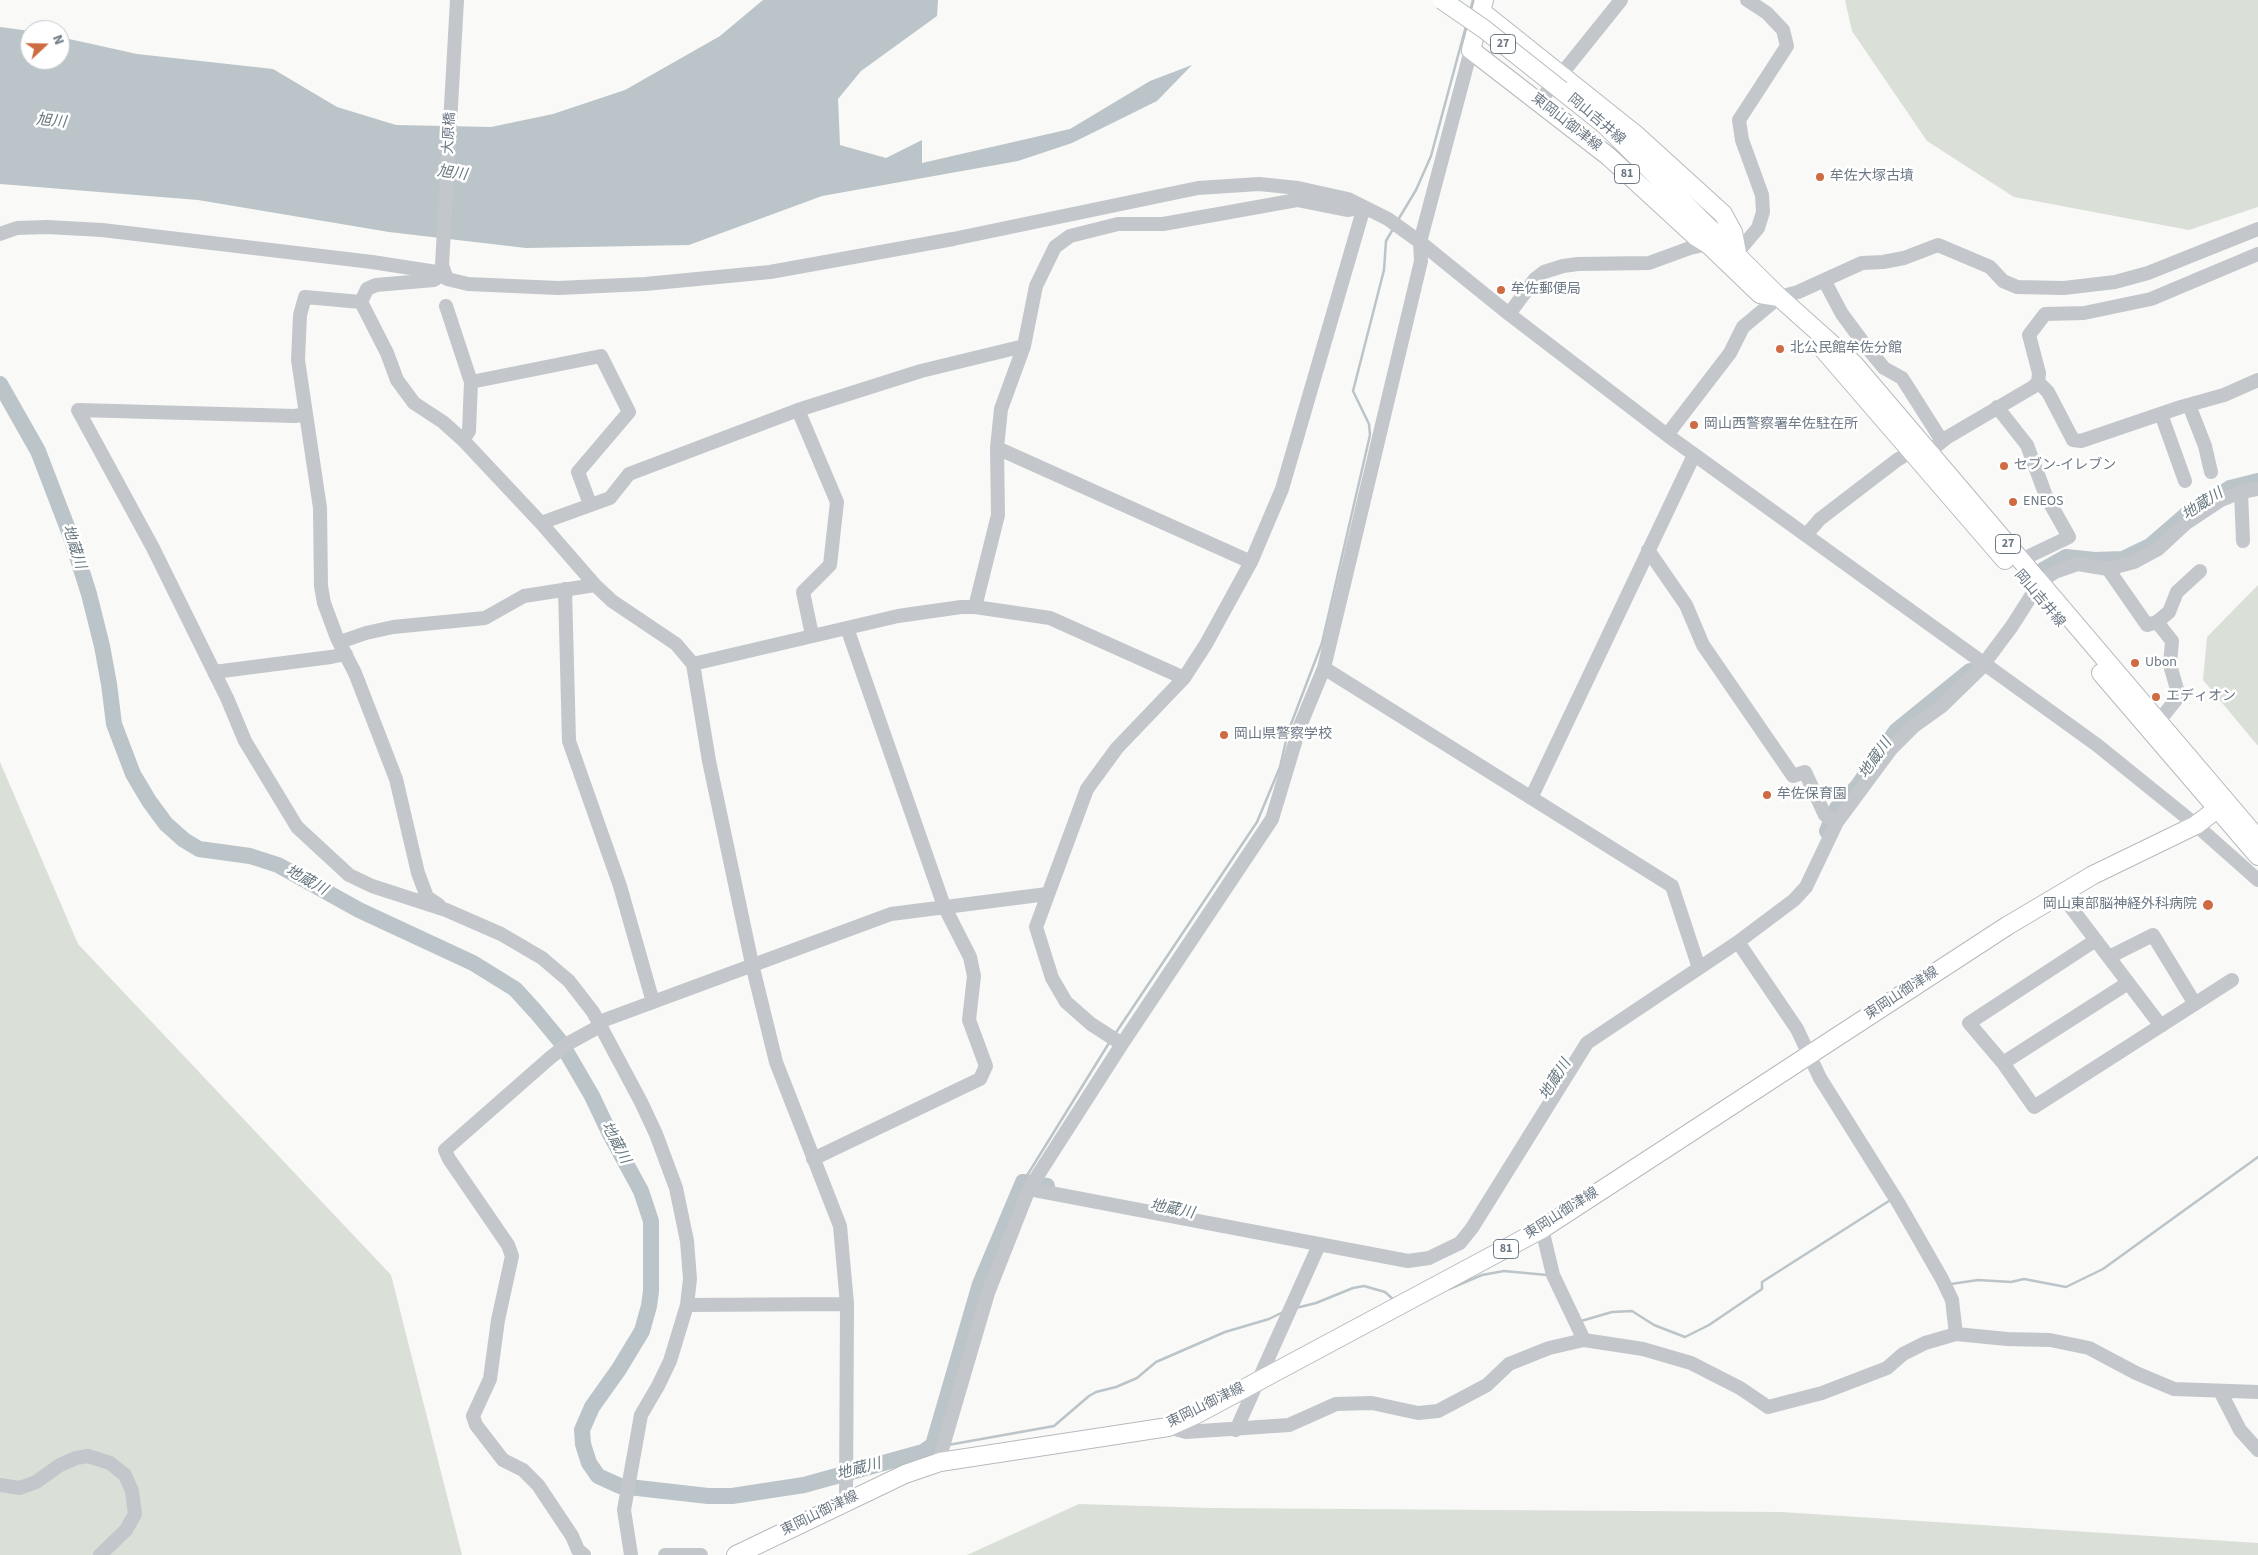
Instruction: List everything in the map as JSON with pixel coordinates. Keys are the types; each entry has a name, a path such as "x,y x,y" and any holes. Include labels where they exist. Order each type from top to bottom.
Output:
{"main road":[{"name":"岡山吉井線","path":"1442,0 1561,82 1605,125 1713,238 1737,253 1779,296 1854,364 2037,588 2221,806 2258,839"},
{"name":"81","path":"1482,5 1561,82 1635,134 1723,214 1733,232 1737,253"},
{"name":"81","path":"1471,50 1482,5"},
{"name":"東岡山御津線","path":"1471,50 1608,156 1695,236 1713,238 1760,294 1779,296"},
{"name":"岡山吉井線","path":"1925,450 2021,560 2037,588 2158,722 2258,856"},
{"name":"東岡山御津線","path":"736,1555 905,1474 940,1462 1168,1427 1195,1415 1542,1229 2060,893 2196,825 2221,806"}],"street":[{"name":"大原橋","path":"442,269 457,0"},
{"path":"1539,102 1561,82 1621,0"},
{"path":"1737,253 1758,228 1763,212 1762,195 1742,140 1740,120 1787,46 1783,30 1766,13 1747,0"},
{"path":"940,1462 988,1293 1029,1189 1122,1044 1272,818 1300,726 1324,668 1421,261 1415,239 1471,50"},
{"path":"442,269 447,279 468,284 558,288 645,284 770,272 954,239 1198,188 1250,185 1298,188 1348,199 1388,219 1667,436 2097,745 2196,825 2258,880"},
{"path":"975,607 998,515 998,448 1001,409 1024,346 1036,286 1054,247 1070,236 1118,224 1163,224 1297,200 1347,210 1364,207"},
{"path":"1122,1044 1091,1024 1066,1002 1052,978 1036,927 1087,789 1116,748 1184,678 1206,644 1251,562 1282,489 1364,207"},
{"path":"0,234 17,228 40,227 102,230 442,269"},
{"path":"1667,436 1730,353 1743,327 1779,296 1798,292 1862,263 1904,258 1938,245 1990,267 2002,281 2017,287 2064,288 2115,282 2148,273 2258,229"},
{"path":"1509,314 1535,279 1544,272 1578,264 1649,263 1713,238"},
{"path":"1806,535 1820,519 1925,450 2033,387 2038,382 2039,373 2029,335 2045,314 2084,313 2151,299 2258,254"},
{"path":"361,302 368,289 376,285 434,280 442,269"},
{"path":"1824,280 1842,314 1865,345 1884,368 1902,378 1925,450"},
{"path":"361,302 305,297 300,315 298,360 320,508 321,586 324,603 396,780 418,873 428,897 446,910"},
{"path":"361,302 397,380 414,403 443,422 463,440 541,523 595,585 612,601 676,644 693,664 709,761 752,964 776,1062 840,1226 847,1304 846,1501"},
{"path":"446,306 471,382 469,431 463,440"},
{"path":"541,523 610,498 629,474 798,410 921,371 1024,346"},
{"path":"471,382 601,356 629,412 578,472 590,504"},
{"path":"2038,382 2048,392 2073,440 2081,441 2224,395 2258,380"},
{"path":"2189,405 2205,446 2211,472"},
{"path":"1998,407 2027,445 2046,496 2069,536 2021,560"},
{"path":"306,414 285,416 78,410 153,548 214,672 245,741 297,827 349,875 372,886 446,910 502,934 542,958 569,981 599,1024 648,1118 676,1188 687,1241 690,1279 686,1305 670,1361 641,1416 624,1510 631,1555"},
{"path":"798,410 837,502 830,565 803,592 812,635"},
{"path":"2161,414 2185,481"},
{"path":"998,448 1251,562"},
{"path":"1531,798 1694,455"},
{"path":"1029,1189 1408,1261 1428,1258 1460,1243 1472,1228 1587,1043 1738,942 1794,900 1806,887 1837,822 1891,749 1914,726 1942,706 1978,658 2012,626 2037,588 2055,572 2078,564 2108,568 2134,562 2158,549 2185,524 2221,500 2241,492 2258,489"},
{"path":"2241,492 2243,541"},
{"path":"1648,550 1686,605 1703,645 1792,776 1805,772 1825,815 1837,822"},
{"path":"2108,568 2147,625 2157,622 2169,612 2177,592 2200,571"},
{"path":"214,672 331,658 366,633 393,627 485,618 524,596 595,585"},
{"path":"565,589 569,741 620,886 653,1002"},
{"path":"693,664 898,616 961,607 975,607 1050,618 1184,678"},
{"path":"2157,622 2172,641 2170,665 2179,696 2158,722"},
{"path":"813,1159 980,1079 986,1066 969,1020 974,976 970,957 944,906 848,628"},
{"path":"1324,668 1672,886 1699,968"},
{"path":"2060,893 2161,1026"},
{"path":"584,1555 578,1550 572,1536 538,1485 523,1470 503,1460 476,1425 473,1416 490,1380 498,1320 512,1256 508,1245 449,1159 445,1150 569,1042 599,1024 752,964 891,914 1047,894"},
{"path":"2109,957 2152,934 2195,1004"},
{"path":"2096,940 1969,1022 2003,1063 2034,1107 2232,980"},
{"path":"1738,942 1797,1029 1820,1078 1899,1204 1942,1279 1952,1300 1956,1334"},
{"path":"2003,1063 2128,983"},
{"path":"1542,1229 1553,1276 1584,1340"},
{"path":"1236,1430 1319,1245"},
{"path":"686,1305 847,1304"},
{"path":"1168,1427 1186,1432 1289,1425 1336,1404 1372,1403 1418,1413 1438,1411 1487,1385 1509,1364 1548,1348 1584,1340 1643,1349 1691,1362 1740,1388 1768,1407 1822,1393 1887,1368 1903,1354 1925,1342 1956,1334 2007,1339 2050,1340 2089,1348 2136,1373 2174,1389 2258,1392"},
{"path":"2220,1391 2240,1430 2258,1450"},
{"path":"0,1485 20,1488 36,1482 60,1465 76,1458 88,1456 110,1463 125,1475 132,1491 135,1514 126,1530 100,1555"},
{"path":"665,1555 702,1555"}],"shaded area":[{"path":"1845,0 2258,0 2258,207 2189,230 2014,197 1927,141 1852,31"},
{"path":"2258,585 2258,746 2203,680 2207,637"},
{"path":"0,762 78,944 391,1275 462,1555 0,1555"},
{"path":"1079,1504 1208,1508 1781,1512 2258,1543 2258,1555 967,1555"}],"water":[{"name":"旭川","path":"763,0 938,0 937,16 861,71 838,99 840,145 886,158 922,140 922,163 1070,129 1150,81 1192,65 1157,101 1072,143 1018,161 822,196 689,245 526,248 389,232 198,200 0,184 0,27 20,30 20,70 70,70 70,39 137,54 273,69 337,107 396,125 491,127 553,114 625,90 720,36"}],"waterway":[{"path":"1470,11 1473,0"},
{"path":"1398,220 1416,190 1431,156 1466,26"},
{"path":"1115,1034 1257,822 1280,767 1288,732 1322,643 1370,435 1369,424 1353,391 1384,270 1386,241 1393,229"},
{"name":"地蔵川","path":"0,384 38,451 71,537 89,594 102,646 114,724 133,774 149,801 166,824 184,840 199,849 250,856 278,865 359,910 473,963 515,989 560,1041 592,1096 641,1191 651,1221 651,1291 642,1331 619,1369 592,1407 582,1430 583,1444 589,1463 598,1476 620,1486 708,1496 732,1496 804,1485 923,1452 933,1445 980,1284 1023,1182 1047,1186"},
{"name":"地蔵川","path":"2043,570 2066,557 2095,560 2123,559 2150,546 2187,514 2230,488 2258,481"},
{"name":"地蔵川","path":"1827,831 1837,808 1857,787 1896,731 1970,671"},
{"path":"1023,1182 1109,1043"},
{"path":"1951,1284 1978,1280 2011,1282 2024,1279 2066,1287 2103,1269 2258,1157"},
{"path":"1581,1321 1612,1312 1632,1311 1654,1325 1685,1337 1709,1325 1762,1289 1762,1282 1892,1199"},
{"path":"1449,1289 1482,1275 1504,1271 1547,1275"},
{"path":"1296,1308 1364,1286 1385,1292 1394,1300"},
{"path":"948,1445 1054,1426 1089,1396 1137,1378 1156,1362 1225,1332 1269,1319 1283,1312"}],"place":[{"name":"牟佐大塚古墳","path":"1820,177"},
{"name":"牟佐郵便局","path":"1501,290"},
{"name":"北公民館牟佐分館","path":"1780,349"},
{"name":"岡山西警察署牟佐駐在所","path":"1694,425"},
{"name":"セブン-イレブン","path":"2004,466"},
{"name":"ENEOS","path":"2013,502"},
{"name":"Ubon","path":"2135,663"},
{"name":"エディオン","path":"2156,697"},
{"name":"岡山県警察学校","path":"1224,735"},
{"name":"牟佐保育園","path":"1767,795"},
{"name":"岡山東部脳神経外科病院","path":"2208,905"}]}
